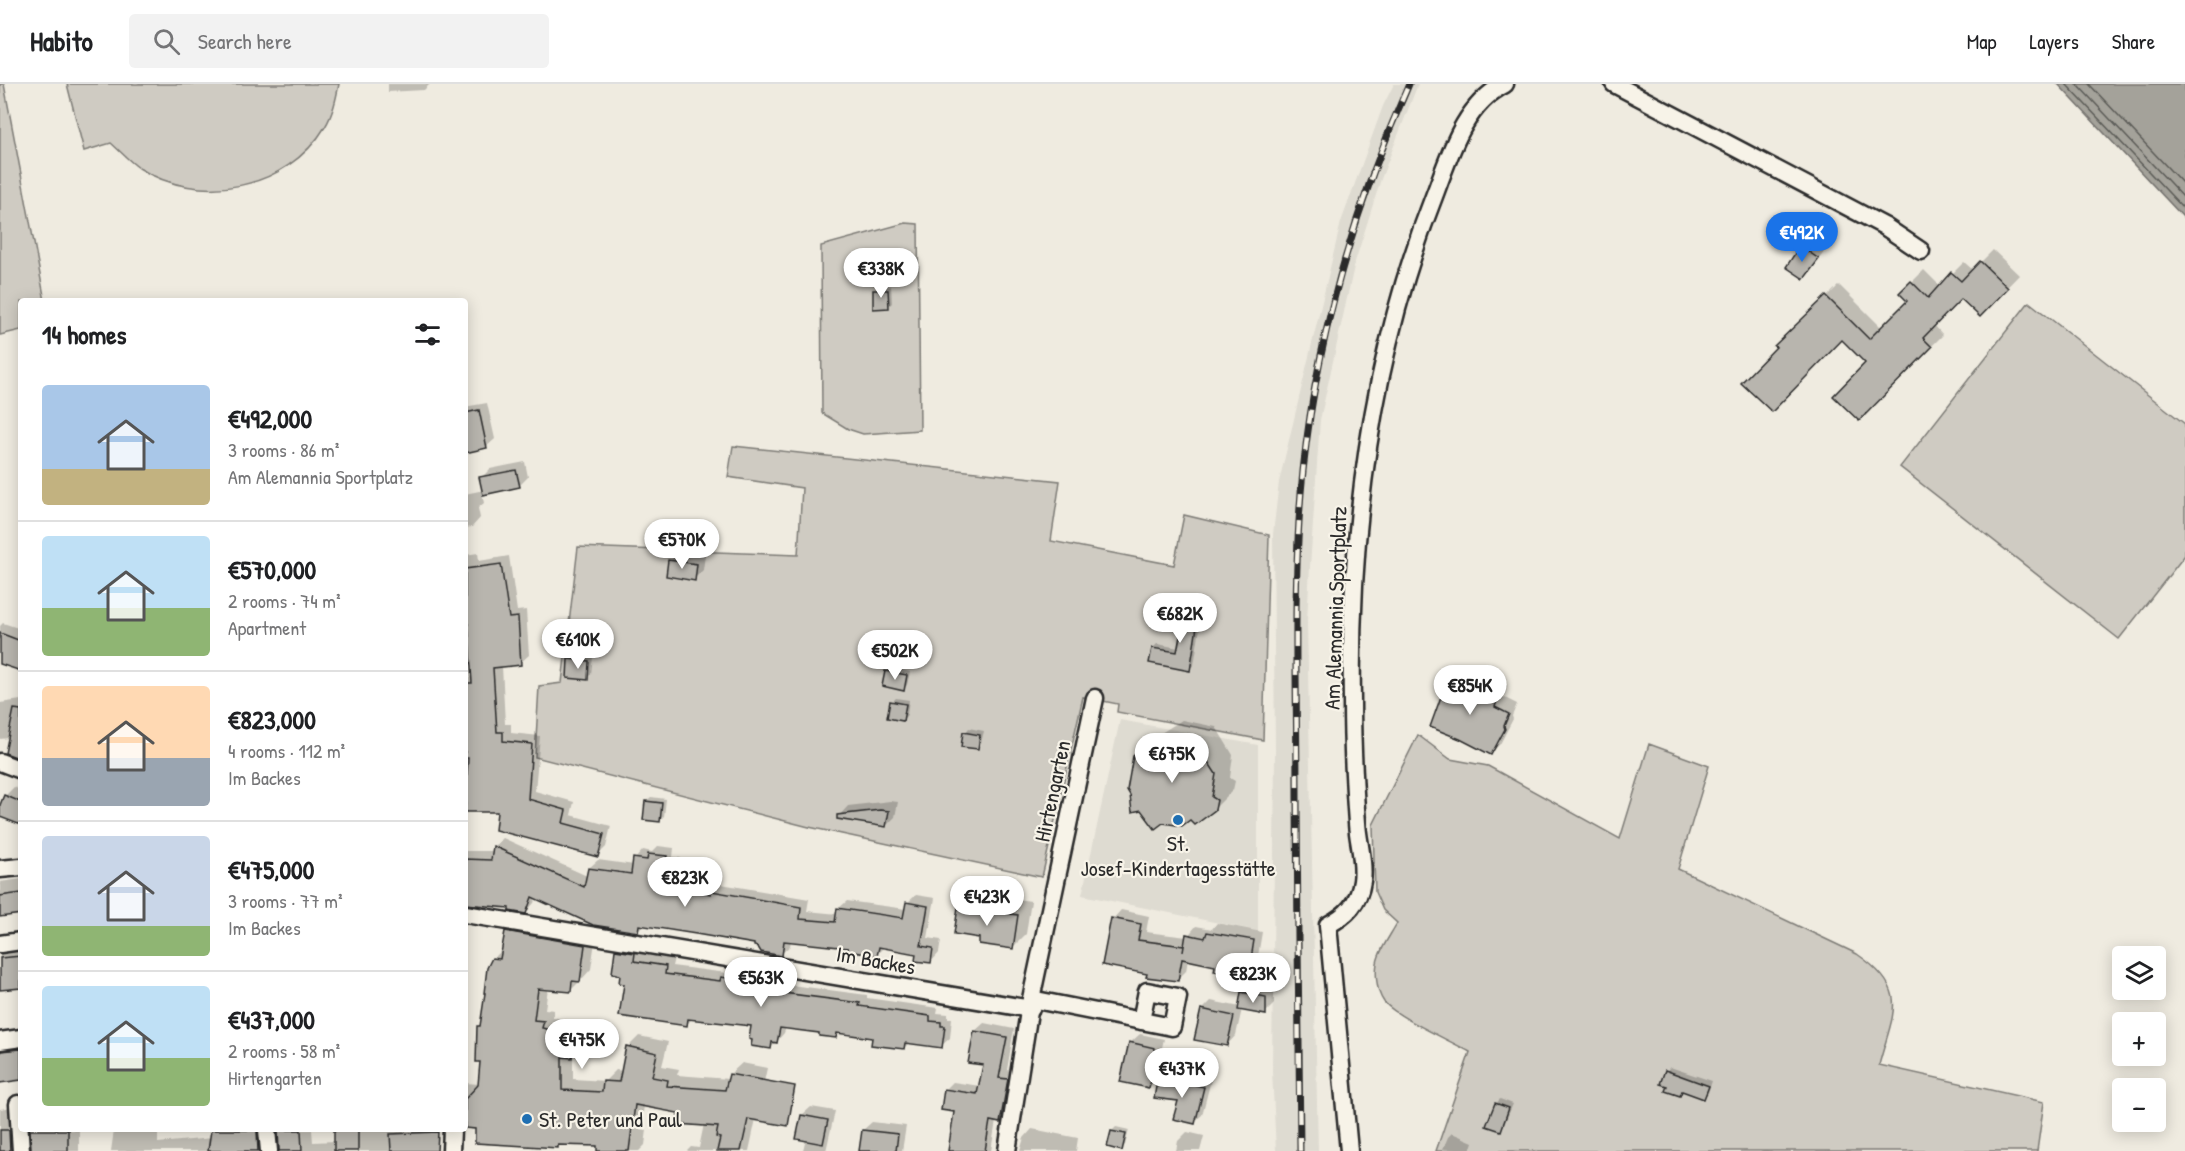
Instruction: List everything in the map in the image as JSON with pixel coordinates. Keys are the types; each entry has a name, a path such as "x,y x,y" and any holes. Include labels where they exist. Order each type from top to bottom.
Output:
{"street":[{"name":"Am Alemannia Sportplatz","path":"1349,1151 1328,926 1340,919 1353,906 1360,891 1363,872 1357,825 1352,699 1356,559 1367,444 1381,373 1416,242 1466,121 1479,102 1505,84"},
{"path":"1614,84 1884,226 1921,251"},
{"name":"Hirtengarten","path":"1007,1151 1031,1004 1095,699"},
{"path":"0,762 18,769"},
{"path":"0,869 18,867"},
{"name":"Im Backes","path":"468,914 1031,1004"},
{"path":"0,944 18,941"},
{"path":"1031,1004 1141,1021"},
{"path":"0,1041 18,1038"},
{"path":"20,1132 21,1151"},
{"path":"267,1132 269,1151"},
{"path":"451,1151 452,1132"}],"shaded area":[{"path":"0,84 4,84 44,298 18,298 18,331 0,335"},
{"path":"67,84 339,84 332,112 325,127 309,148 288,165 265,178 240,185 214,188 188,186 163,180 139,168 111,143 84,151"},
{"path":"1394,84 1418,84 1381,179 1355,262 1320,420 1307,621 1318,1151 1276,1151 1272,1071 1275,750 1273,534 1279,482 1341,222 1383,106"},
{"path":"905,223 918,224 920,430 863,434 848,429 822,413 821,246"},
{"path":"2029,302 2185,424 2185,555 2119,639 1900,467"},
{"path":"733,446 1060,481 1051,541 1174,565 1184,515 1269,535 1263,740 1117,712 1118,704 1083,697 1042,877 809,827 535,757 539,686 562,683 578,547 798,555 802,488 728,477"},
{"name":"St. Josef-Kindertagesstätte","path":"1120,720 1258,745 1258,931 1082,895"},
{"path":"1418,735 1450,759 1488,766 1620,839 1649,744 1709,766 1678,869 1857,954 1874,967 1891,991 1894,1004 1879,1065 2044,1102 2037,1151 1436,1151 1470,1052 1412,1022 1391,1008 1381,997 1376,973 1377,961 1397,923 1383,910 1375,892 1373,825"}],"water":[{"path":"2058,84 2185,84 2185,219"}],"building":[{"path":"1800,246 1819,259 1804,279 1786,267"},
{"path":"1980,261 2008,288 1980,317 1961,299 1923,338 1932,347 1859,421 1833,396 1865,363 1842,340 1772,412 1741,383 1776,347 1774,346 1826,296 1869,339 1907,301 1899,293 1911,281 1928,298 1951,272 1961,281"},
{"path":"873,290 888,290 889,308 873,309"},
{"path":"479,410 487,448 468,452 468,412"},
{"path":"516,470 520,487 483,495 479,477"},
{"path":"668,560 697,564 695,581 666,576"},
{"path":"501,564 509,618 518,617 521,665 493,668 497,732 503,732 503,741 532,744 528,799 566,810 563,823 604,834 598,857 495,830 497,812 468,812 468,683 472,683 468,624 468,569"},
{"path":"1186,604 1200,607 1190,671 1149,663 1152,648 1177,652"},
{"path":"0,633 18,640 18,670 0,664"},
{"path":"568,659 589,661 588,680 567,678"},
{"path":"885,671 907,675 904,691 882,686"},
{"path":"1447,680 1474,690 1475,686 1499,694 1495,707 1509,714 1505,729 1491,755 1430,727"},
{"path":"890,701 906,704 903,721 887,718"},
{"path":"14,709 18,710 18,758 5,753"},
{"path":"963,732 980,735 978,749 961,747"},
{"path":"1163,738 1197,745 1216,774 1212,797 1217,800 1215,810 1195,825 1190,820 1182,826 1163,823 1155,829 1141,810 1132,812 1130,795 1127,790 1133,756"},
{"path":"4,795 18,801 18,824 0,817 0,805"},
{"path":"645,801 662,803 660,822 643,820"},
{"path":"889,811 886,827 837,819 837,815"},
{"path":"493,846 584,887 588,868 631,874 633,858 647,860 648,854 667,856 665,865 674,866 671,888 711,894 712,891 801,907 800,919 835,922 837,908 903,918 906,902 928,906 921,946 933,948 931,963 915,961 916,954 879,947 877,956 848,951 848,948 784,941 782,956 761,952 754,944 696,934 639,925 638,932 593,925 532,897 526,914 509,911 509,908 468,904 468,859 491,860"},
{"path":"18,893 18,914 0,917 0,896"},
{"path":"958,907 1018,915 1013,949 979,944 979,938 954,934"},
{"path":"1111,918 1141,924 1138,940 1184,946 1186,934 1205,938 1207,932 1254,940 1248,978 1214,971 1215,966 1182,959 1178,981 1146,977 1147,974 1102,965"},
{"path":"505,931 585,945 580,982 572,981 571,992 538,989 534,1020 544,1021 542,1028 575,1035 572,1058 562,1057 562,1090 602,1092 603,1081 619,1082 626,1046 657,1053 652,1077 668,1080 667,1086 725,1090 729,1074 795,1086 788,1126 748,1119 741,1151 717,1151 720,1138 716,1137 718,1127 677,1124 678,1113 635,1105 629,1151 597,1151 597,1146 558,1145 558,1148 475,1143 475,1129 468,1128 468,1096 478,1085 480,1062 476,1062 477,1026 480,1026 487,968 492,958 500,959"},
{"path":"615,950 635,953 634,961 666,966 665,974 720,981 721,977 748,981 777,986 776,992 860,1003 859,1006 930,1016 930,1021 941,1022 941,1026 945,1026 942,1048 905,1043 904,1049 871,1045 872,1038 837,1033 836,1038 819,1036 819,1033 780,1028 777,1043 772,1042 771,1049 751,1046 752,1040 749,1039 751,1026 688,1019 687,1026 619,1016 624,984 619,983 620,975 612,973"},
{"path":"18,956 18,988 0,990 0,958"},
{"path":"1241,992 1266,997 1266,1015 1238,1010"},
{"path":"1201,1009 1234,1016 1227,1046 1194,1040"},
{"path":"974,1031 1007,1037 999,1078 1008,1079 1000,1123 990,1121 985,1151 948,1151 954,1112 941,1110 944,1089 977,1094 983,1065 968,1063"},
{"path":"1129,1042 1155,1048 1153,1061 1155,1061 1149,1088 1120,1082"},
{"path":"18,1049 18,1080 0,1083 0,1051"},
{"path":"1665,1070 1709,1086 1704,1099 1682,1091 1680,1096 1665,1091 1667,1086 1660,1084"},
{"path":"1157,1081 1182,1085 1183,1082 1204,1087 1195,1124 1173,1119 1178,1101 1154,1098"},
{"path":"1495,1103 1509,1108 1501,1131 1486,1126"},
{"path":"801,1115 828,1120 823,1144 796,1139"},
{"path":"0,1130 9,1130 10,1151 0,1151"},
{"path":"862,1130 898,1134 896,1151 859,1151"},
{"path":"1111,1131 1126,1134 1122,1151 1107,1147"},
{"path":"30,1132 68,1132 68,1151 31,1151"},
{"path":"211,1132 257,1132 258,1151 208,1151"},
{"path":"278,1132 301,1132 302,1151 279,1151"},
{"path":"334,1132 358,1132 358,1151 334,1151"},
{"path":"438,1132 437,1151 391,1151 390,1134"}],"railway":[{"path":"1300,1151 1296,634 1297,552 1303,471 1318,371 1341,273 1372,177 1409,84"}],"place":[{"name":"St. Josef-Kindertagesstätte","path":"1178,820"},
{"name":"St. Peter und Paul","path":"527,1119"}]}
